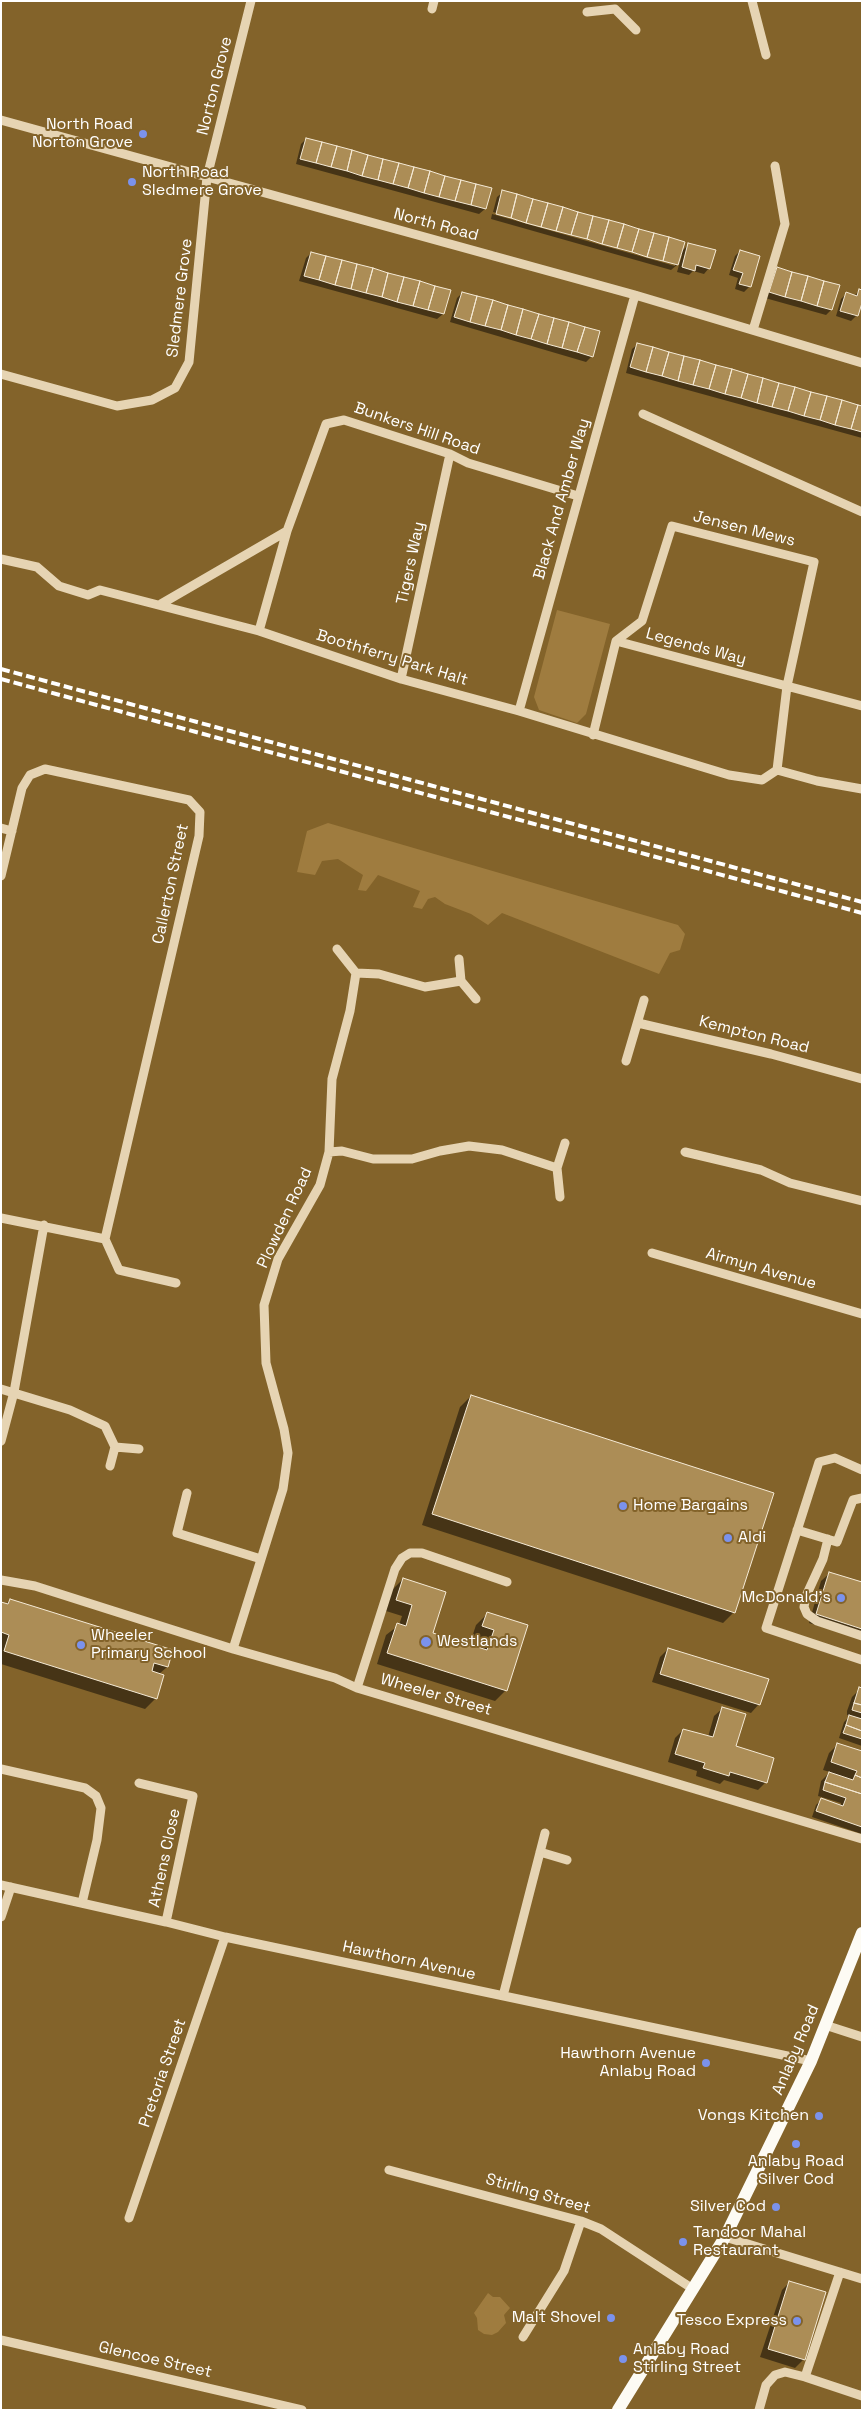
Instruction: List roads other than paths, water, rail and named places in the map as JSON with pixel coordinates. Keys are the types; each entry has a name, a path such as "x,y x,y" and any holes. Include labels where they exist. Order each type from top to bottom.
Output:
{"main road":[{"name":"Anlaby Road","path":"618,2410 725,2237 811,2061 862,1934"}],"street":[{"name":"Norton Grove","path":"207,177 251,1"},
{"path":"752,1 766,55"},
{"path":"587,12 616,5 636,30"},
{"name":"North Road","path":"1,120 635,295 862,363"},
{"path":"753,330 785,224 775,166"},
{"name":"Sledmere Grove","path":"1,374 117,406 152,400 175,388 190,362 207,177"},
{"name":"Black And Amber Way","path":"519,711 635,295"},
{"path":"644,414 862,512"},
{"name":"Bunkers Hill Road","path":"259,631 287,531 326,424 344,420 450,454 468,463 578,496"},
{"name":"Tigers Way","path":"401,679 450,454"},
{"name":"Jensen Mews","path":"616,641 642,621 672,526 814,562 787,686"},
{"path":"161,604 287,531"},
{"name":"Boothferry Park Halt","path":"1,559 37,567 59,586 88,594 100,590 161,604 259,631 401,679 519,711 593,735 729,774 762,780 777,770"},
{"path":"593,735 616,641"},
{"name":"Legends Way","path":"616,641 862,706"},
{"path":"787,686 777,770 817,781 862,789"},
{"name":"Callerton Street","path":"1,876 22,788 30,775 45,768 189,800 200,812 199,836 105,1239"},
{"path":"1,828 12,830"},
{"path":"337,948 356,973 379,974 425,987 461,981"},
{"path":"459,959 461,981 476,999"},
{"name":"Plowden Road","path":"233,1649 283,1489 288,1452 284,1429 266,1363 264,1305 278,1259 320,1185 329,1152 332,1079 350,1011 356,973"},
{"path":"626,1061 644,1000"},
{"name":"Kempton Road","path":"638,1022 771,1054 862,1079"},
{"path":"560,1197 557,1168 564,1143"},
{"path":"329,1152 342,1151 373,1160 412,1159 440,1151 469,1146 502,1150 557,1168"},
{"path":"685,1152 761,1170 790,1183 862,1201"},
{"path":"1,1218 44,1225 105,1239 119,1270 176,1283"},
{"path":"1,1441 14,1392 44,1225"},
{"name":"Airmyn Avenue","path":"652,1253 862,1314"},
{"path":"1,1389 70,1410 104,1426 116,1447 110,1466"},
{"path":"116,1447 139,1449"},
{"path":"862,1470 835,1458 819,1462 766,1628 862,1660"},
{"path":"187,1493 177,1533 261,1559"},
{"path":"862,1498 853,1500 810,1585 804,1606 807,1614 818,1620 862,1636"},
{"path":"797,1530 833,1541"},
{"path":"357,1688 395,1569 402,1558 410,1552 422,1553 507,1582"},
{"name":"Wheeler Street","path":"1,1580 35,1586 233,1649 335,1678 357,1688 862,1839"},
{"path":"1,1769 86,1788 96,1796 101,1808 97,1840 82,1903"},
{"name":"Athens Close","path":"139,1784 193,1796 166,1922"},
{"path":"503,1996 545,1833"},
{"path":"540,1852 568,1860"},
{"path":"1,1917 6,1886"},
{"name":"Hawthorn Avenue","path":"6,1886 166,1922 225,1938 811,2061"},
{"name":"Pretoria Street","path":"129,2218 225,1938"},
{"path":"825,2025 862,2037"},
{"name":"Stirling Street","path":"389,2170 581,2221 601,2229 693,2289"},
{"path":"523,2337 564,2272 581,2221"},
{"path":"725,2237 862,2279"},
{"path":"806,2377 840,2272"},
{"name":"Glencoe Street","path":"1,2340 302,2410"},
{"path":"759,2410 766,2385 775,2375 785,2372 862,2396"}],"railway":[{"path":"1,669 862,902"},
{"path":"1,679 862,913"}],"place":[{"name":"North Road Norton Grove","path":"143,134"},
{"name":"North Road Sledmere Grove","path":"132,182"},
{"name":"Home Bargains","path":"623,1506"},
{"name":"Aldi","path":"728,1538"},
{"name":"McDonald's","path":"841,1598"},
{"name":"Westlands","path":"426,1642"},
{"name":"Wheeler Primary School","path":"81,1645"},
{"name":"Hawthorn Avenue Anlaby Road","path":"706,2063"},
{"name":"Vongs Kitchen","path":"819,2116"},
{"name":"Anlaby Road Silver Cod","path":"796,2144"},
{"name":"Silver Cod","path":"776,2207"},
{"name":"Tandoor Mahal Restaurant","path":"683,2242"},
{"name":"Malt Shovel","path":"611,2318"},
{"name":"Tesco Express","path":"797,2321"},
{"name":"Anlaby Road Stirling Street","path":"623,2359"}]}
